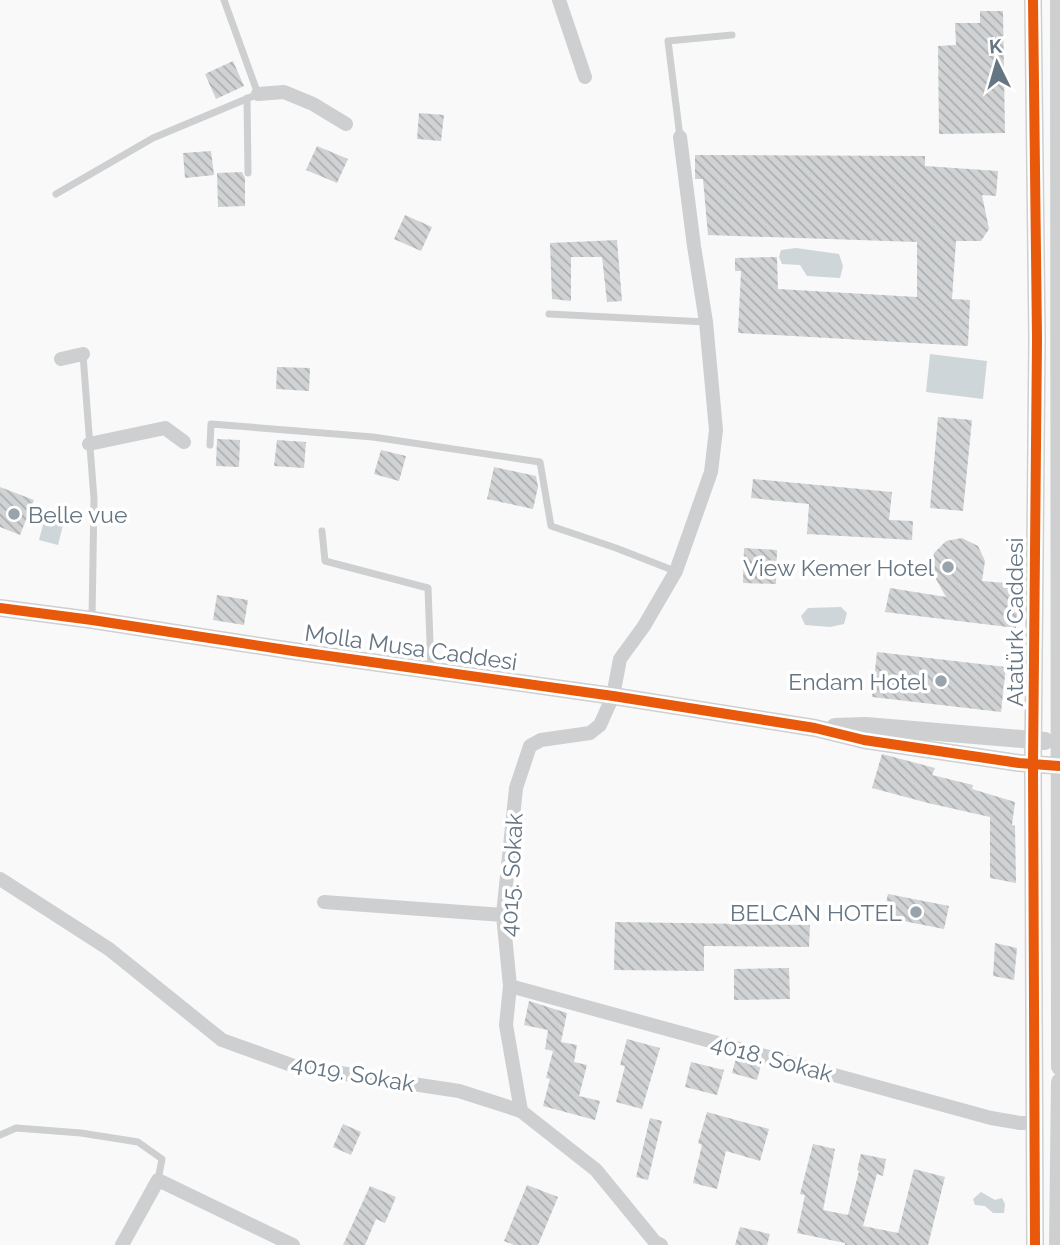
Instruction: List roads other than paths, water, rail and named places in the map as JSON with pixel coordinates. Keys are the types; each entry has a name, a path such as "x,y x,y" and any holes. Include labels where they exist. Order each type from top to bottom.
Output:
{"street":[{"path":"559,0 585,77"},
{"name":"Atatürk Caddesi","path":"1033,0 1037,339 1033,764 1035,1245"},
{"name":"Atatürk Caddesi","path":"1059,0 1060,1066"},
{"path":"253,96 284,92 313,104 346,124"},
{"path":"613,696 620,659 644,626 676,571 711,471 716,430 706,322 680,138"},
{"path":"61,359 83,354"},
{"path":"89,444 165,428 184,442"},
{"name":"Molla Musa Caddesi","path":"0,608 613,696 815,728"},
{"name":"4015. Sokak","path":"521,1111 506,1025 510,986 503,915 516,788 530,746 541,740 590,733 600,725 613,696"},
{"path":"815,728 866,726 1059,742"},
{"path":"815,728 864,740 1059,766"},
{"name":"4019. Sokak","path":"0,879 109,949 222,1040 294,1066 458,1091 521,1111 596,1170 655,1242 661,1245"},
{"path":"324,902 503,915"},
{"name":"4018. Sokak","path":"510,986 991,1118 1035,1123"},
{"path":"1058,1245 1060,1082"},
{"path":"122,1245 158,1180 293,1245"}],"lane":[{"path":"224,0 253,96 248,173"},
{"path":"680,138 668,41 732,35"},
{"path":"56,194 153,138 253,96"},
{"path":"549,313 706,322"},
{"path":"83,354 93,499 92,620"},
{"path":"210,445 211,424 373,437 540,462 551,526 676,571"},
{"path":"322,531 325,561 428,588 431,670"},
{"path":"0,1135 16,1128 81,1133 138,1142 162,1159 158,1180"}],"place":[{"name":"Belle vue","path":"14,514"},
{"name":"View Kemer Hotel","path":"948,567"},
{"name":"Endam Hotel","path":"941,681"},
{"name":"BELCAN HOTEL","path":"916,912"}]}
